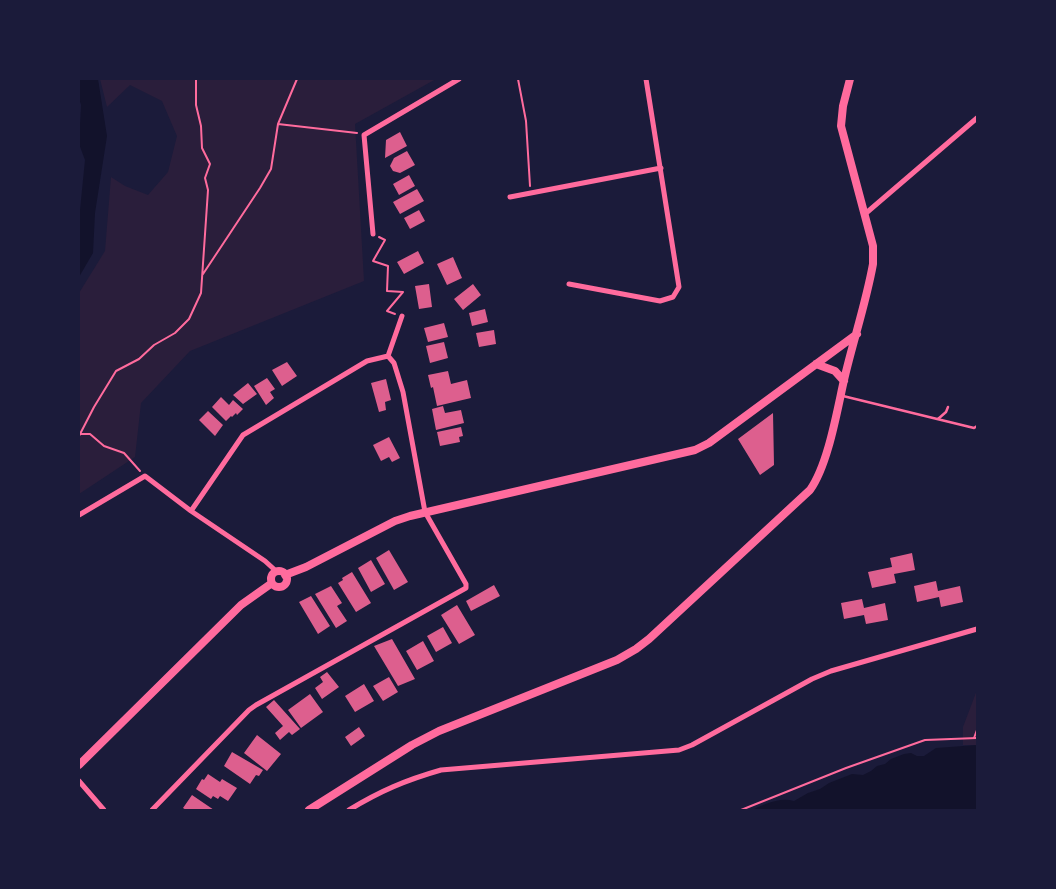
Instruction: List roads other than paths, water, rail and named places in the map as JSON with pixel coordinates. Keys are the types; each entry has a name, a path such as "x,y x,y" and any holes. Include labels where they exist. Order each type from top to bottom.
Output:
{"main road":[{"path":"309,810 439,731 617,660 643,644 810,490 820,472 857,334 873,264 873,246 841,126 843,106 850,79"},
{"path":"286,575 306,567 395,521 425,512 695,450 709,442 857,334"},
{"path":"816,364 835,371 844,381"},
{"path":"272,583 271,576 276,572 282,572 286,575"},
{"path":"272,583 282,586 286,580 286,575"},
{"path":"79,765 240,605 272,583"}],"street":[{"path":"373,234 364,134 459,79"},
{"path":"569,284 660,301 673,297 679,287 646,79"},
{"path":"865,214 977,118"},
{"path":"510,197 661,168"},
{"path":"388,356 402,316"},
{"path":"191,511 243,435 367,361 388,356"},
{"path":"152,810 256,705 466,588 466,584 425,512 403,392 394,363 388,356"},
{"path":"79,515 145,476 191,511 265,561 276,572"},
{"path":"348,810 368,798 409,779 441,770 679,750 692,745 812,679 831,671 977,630"},
{"path":"79,781 104,810"}],"lane":[{"path":"841,396 974,428 977,426"},
{"path":"936,419 941,417 948,407"}]}
